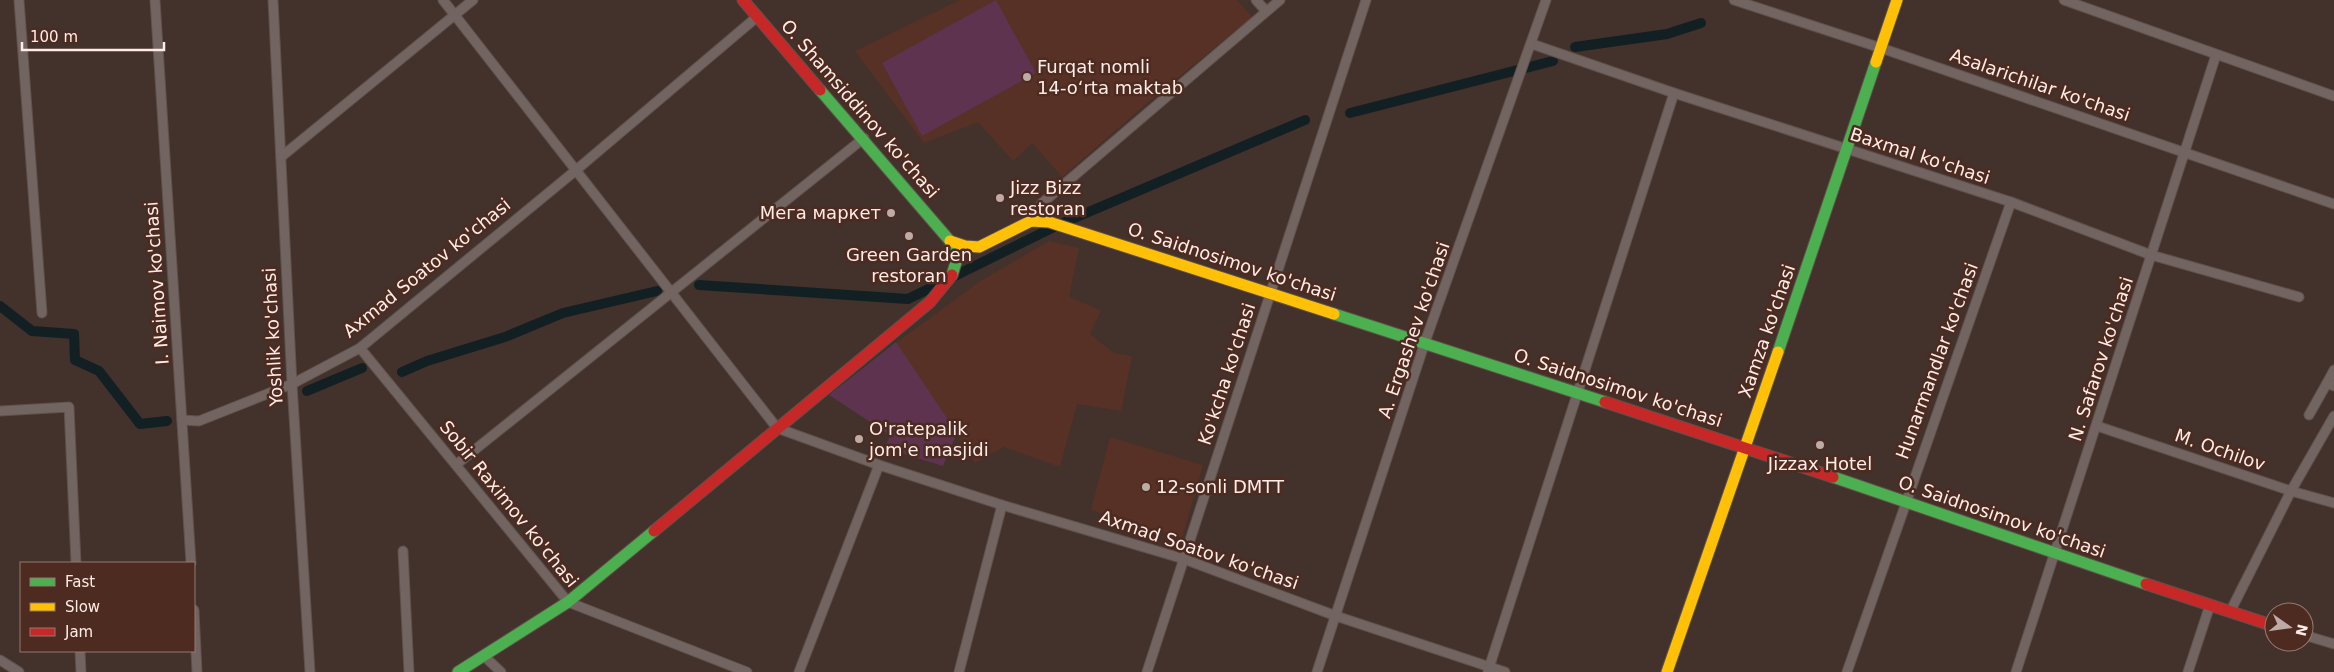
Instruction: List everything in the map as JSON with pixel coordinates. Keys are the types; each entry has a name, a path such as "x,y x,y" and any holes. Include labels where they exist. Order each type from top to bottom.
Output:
{"street":[{"path":"19,0 42,313"},
{"name":"I. Naimov ko'chasi","path":"155,0 191,562"},
{"name":"Yoshlik ko'chasi","path":"273,0 292,384 310,672"},
{"path":"443,0 777,428"},
{"path":"281,157 473,0"},
{"name":"O. Shamsiddinov ko'chasi","path":"743,0 864,138 950,241"},
{"path":"1256,0 1266,11"},
{"path":"950,241 965,246 979,247 1031,221 1042,204 1280,0"},
{"name":"Ko'kcha ko'chasi","path":"1147,672 1366,0"},
{"name":"A. Ergashev ko'chasi","path":"1317,672 1426,342 1546,0"},
{"name":"Asalarichilar ko'chasi","path":"1734,0 1881,48 2334,204"},
{"name":"Xamza ko'chasi","path":"1667,672 1746,448 1897,0"},
{"path":"2064,0 2334,96"},
{"name":"Axmad Soatov ko'chasi","path":"182,420 199,421 292,384 360,348 575,171 758,16"},
{"name":"Baxmal ko'chasi","path":"1532,44 1674,93 2011,202 2152,255 2299,297"},
{"name":"N. Safarov ko'chasi","path":"2016,672 2216,54"},
{"path":"1488,669 1674,93"},
{"path":"457,464 672,294 864,138"},
{"name":"Hunarmandlar ko'chasi","path":"1847,672 1905,501 2011,202"},
{"name":"O. Saidnosimov ko'chasi","path":"1031,221 1049,222 1426,342 2264,623"},
{"path":"458,672 568,602 930,302 950,278 957,258 950,241"},
{"name":"Sobir Raximov ko'chasi","path":"360,348 457,464 568,602 747,672"},
{"path":"2308,415 2330,384 2334,370"},
{"path":"0,411 69,407 76,562"},
{"path":"2230,612 2291,491 2334,416"},
{"name":"M. Ochilov","path":"2097,426 2291,491 2334,503"},
{"name":"Axmad Soatov ko'chasi","path":"777,428 879,465 1002,505 1184,560 1336,616 1488,669 1505,672"},
{"path":"799,672 879,465"},
{"path":"959,672 1002,505"},
{"path":"403,551 409,672"},
{"path":"2188,672 2210,605"},
{"path":"195,631 197,672"},
{"path":"2314,638 2334,644"},
{"path":"80,652 81,672"},
{"path":"484,656 501,672"},
{"path":"0,660 19,672"}],"shaded area":[{"name":"Furqat nomli 14-oʻrta maktab","path":"960,0 1237,0 1252,17 1146,104 1062,177 1032,143 1013,161 978,122 924,143 855,51"},
{"path":"996,0 1036,73 922,136 882,63"},
{"path":"1049,241 1079,248 1069,297 1101,310 1090,334 1114,353 1132,356 1121,411 1077,404 1060,467 1004,447 975,463 896,343 979,282"},
{"path":"896,342 957,433 943,466 885,448 890,435 829,395"},
{"name":"12-sonli DMTT","path":"1110,437 1203,465 1182,538 1091,510"}],"waterway":[{"path":"1575,47 1667,34 1701,23"},
{"path":"1350,113 1553,61"},
{"path":"699,285 908,299 1058,225 1305,120"},
{"path":"402,372 427,361 505,337 563,313 657,291"},
{"path":"0,306 32,331 74,334 75,360 99,371 140,424 167,421"},
{"path":"307,391 362,368"}],"traffic: fast":[{"path":"1778,352 1876,62"},
{"path":"820,90 950,241 957,259 952,275"},
{"path":"1334,314 1605,402"},
{"path":"1833,477 2146,584"},
{"path":"458,672 568,602 654,531"}],"traffic: slow":[{"path":"1876,62 1897,0"},
{"path":"950,241 965,246 979,247 1031,221 1049,222 1334,314"},
{"path":"1667,672 1778,352"}],"traffic: jam":[{"path":"743,0 820,90"},
{"path":"654,531 930,302 952,275"},
{"path":"1605,402 1833,477"},
{"path":"2146,584 2264,623"}],"place":[{"name":"Furqat nomli 14-oʻrta maktab","path":"1027,77"},
{"name":"Jizz Bizz restoran","path":"1000,198"},
{"name":"Мега маркет","path":"891,213"},
{"name":"Green Garden restoran","path":"909,236"},
{"name":"O'ratepalik jom'e masjidi","path":"859,439"},
{"name":"Jizzax Hotel","path":"1820,445"},
{"name":"12-sonli DMTT","path":"1146,487"}]}
